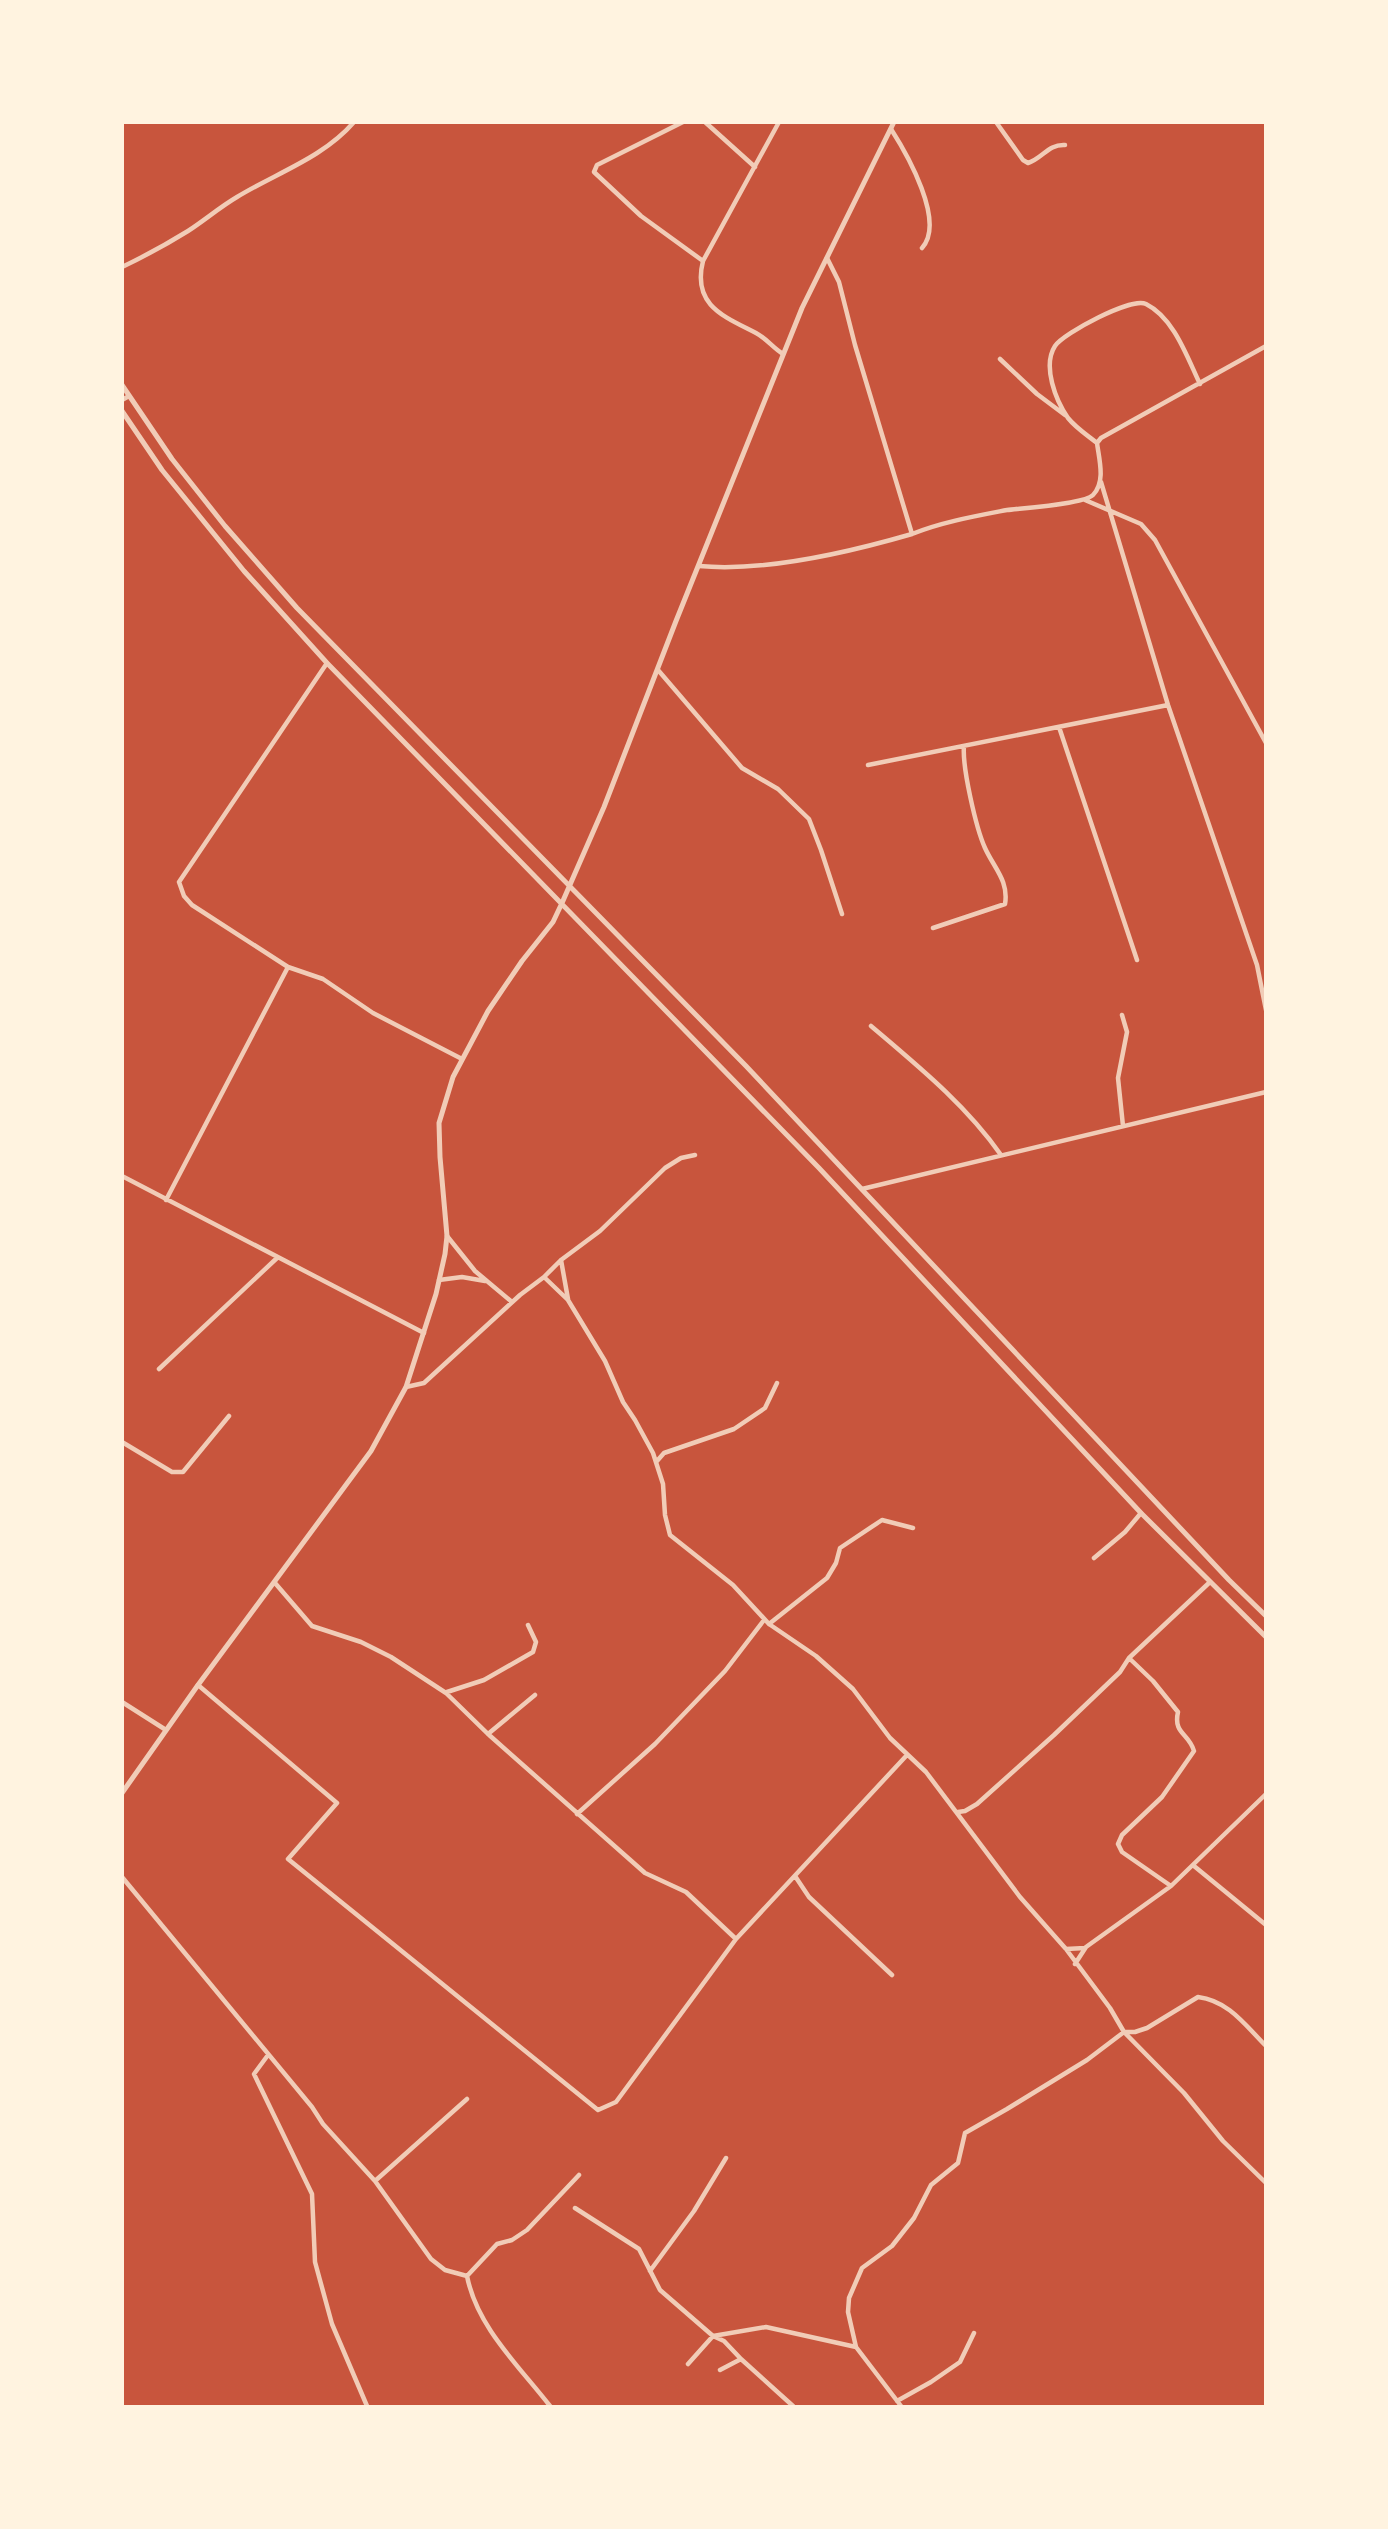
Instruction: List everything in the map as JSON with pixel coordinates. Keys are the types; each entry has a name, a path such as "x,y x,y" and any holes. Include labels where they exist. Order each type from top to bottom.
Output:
{"street":[{"path":"122,267 191,229 207,215 239,196 314,156 343,135 354,122"},
{"path":"683,122 597,165 594,172 641,216 703,261"},
{"path":"705,122 755,167"},
{"path":"779,122 703,261 699,282 712,307 759,334 783,354"},
{"path":"996,122 1026,162 1035,161 1051,146 1065,145"},
{"path":"893,126 928,207 930,233 922,248"},
{"path":"122,1793 198,1685 371,1451 406,1387 439,1280 447,1237 439,1124 450,1086 488,1011 553,922 562,903 604,807 783,354 827,257 893,126"},
{"path":"827,257 839,282 855,345 912,534"},
{"path":"1068,418 1052,381 1050,366 1055,345 1130,303 1145,303 1166,321 1200,384"},
{"path":"1265,346 1126,423 1097,443 1100,481 1108,509 1168,705 1257,965 1265,1010"},
{"path":"1000,359 1037,394 1097,443"},
{"path":"122,385 172,459 297,608 746,1066 1265,1616"},
{"path":"122,400 129,396"},
{"path":"122,411 162,470 244,571 327,663 819,1168 1141,1513 1265,1637"},
{"path":"699,566 724,569 808,558 1008,510 1084,500 1095,493 1100,481"},
{"path":"1084,500 1141,524 1159,546 1265,743"},
{"path":"327,663 179,882 184,896 192,905 288,967 323,979 373,1013 462,1059"},
{"path":"658,670 742,768 787,797 809,819 842,914"},
{"path":"868,765 1168,705"},
{"path":"1059,727 1137,960"},
{"path":"933,928 1005,904 1003,879 985,848 980,833 964,765 964,746"},
{"path":"166,1200 288,967"},
{"path":"1122,1015 1127,1032 1118,1078 1124,1126"},
{"path":"872,1026 941,1086 988,1136 1001,1155"},
{"path":"861,1189 1265,1092"},
{"path":"406,1387 424,1383 512,1302 600,1231 665,1168 681,1158 695,1156"},
{"path":"122,1176 424,1333"},
{"path":"447,1237 486,1281 512,1302"},
{"path":"159,1369 277,1258"},
{"path":"561,1260 568,1300"},
{"path":"439,1280 463,1276 486,1281"},
{"path":"544,1277 568,1300 605,1361 622,1402 651,1450 663,1484 665,1515 670,1535 733,1585 767,1622 817,1656 853,1689 890,1738 926,1772 1020,1897 1066,1949 1110,2008 1124,2032 1184,2092 1223,2141 1265,2183"},
{"path":"1002,1364 1016,1353"},
{"path":"656,1462 664,1453 734,1429 765,1408 777,1383"},
{"path":"122,1442 172,1472 183,1472 229,1416"},
{"path":"651,1450 664,1453"},
{"path":"1094,1558 1125,1532 1141,1513"},
{"path":"577,1814 655,1744 717,1680 767,1622 827,1578 836,1563 840,1548 847,1542 882,1520 912,1528"},
{"path":"957,1812 977,1804 1037,1751 1119,1672 1129,1658 1210,1582"},
{"path":"275,1583 312,1626 361,1642 391,1657 446,1693 488,1734 645,1873 686,1892 736,1939"},
{"path":"446,1693 484,1680 533,1652 536,1642 528,1625"},
{"path":"1129,1658 1153,1681 1178,1712 1178,1730 1192,1742 1194,1751 1162,1797 1122,1835 1118,1844 1122,1852 1171,1886"},
{"path":"198,1685 337,1803 288,1859 598,2110 616,2102 736,1939 907,1754"},
{"path":"488,1734 535,1695"},
{"path":"122,1702 166,1730"},
{"path":"1075,1964 1086,1947 1171,1886 1194,1866 1265,1794"},
{"path":"1194,1866 1265,1925"},
{"path":"795,1876 809,1898 892,1975"},
{"path":"122,1877 312,2107 323,2124 375,2181 431,2259 445,2270 467,2276"},
{"path":"1066,1949 1086,1947"},
{"path":"974,2333 960,2362 899,2405 856,2347 848,2312 849,2298 862,2268 892,2246 914,2218 931,2185 958,2163 965,2133 1087,2060 1124,2032 1147,2028 1198,1997 1216,2000 1225,2006 1265,2046"},
{"path":"268,2055 254,2074 312,2194 314,2262 332,2323 367,2406"},
{"path":"375,2181 467,2099"},
{"path":"650,2272 694,2211 726,2158"},
{"path":"467,2276 497,2244 512,2240 527,2230 579,2175"},
{"path":"575,2208 639,2249 660,2290 713,2336 724,2341 793,2406"},
{"path":"467,2276 471,2297 479,2316 550,2406"},
{"path":"688,2364 713,2336 766,2327 856,2347"},
{"path":"720,2370 741,2359"}]}
